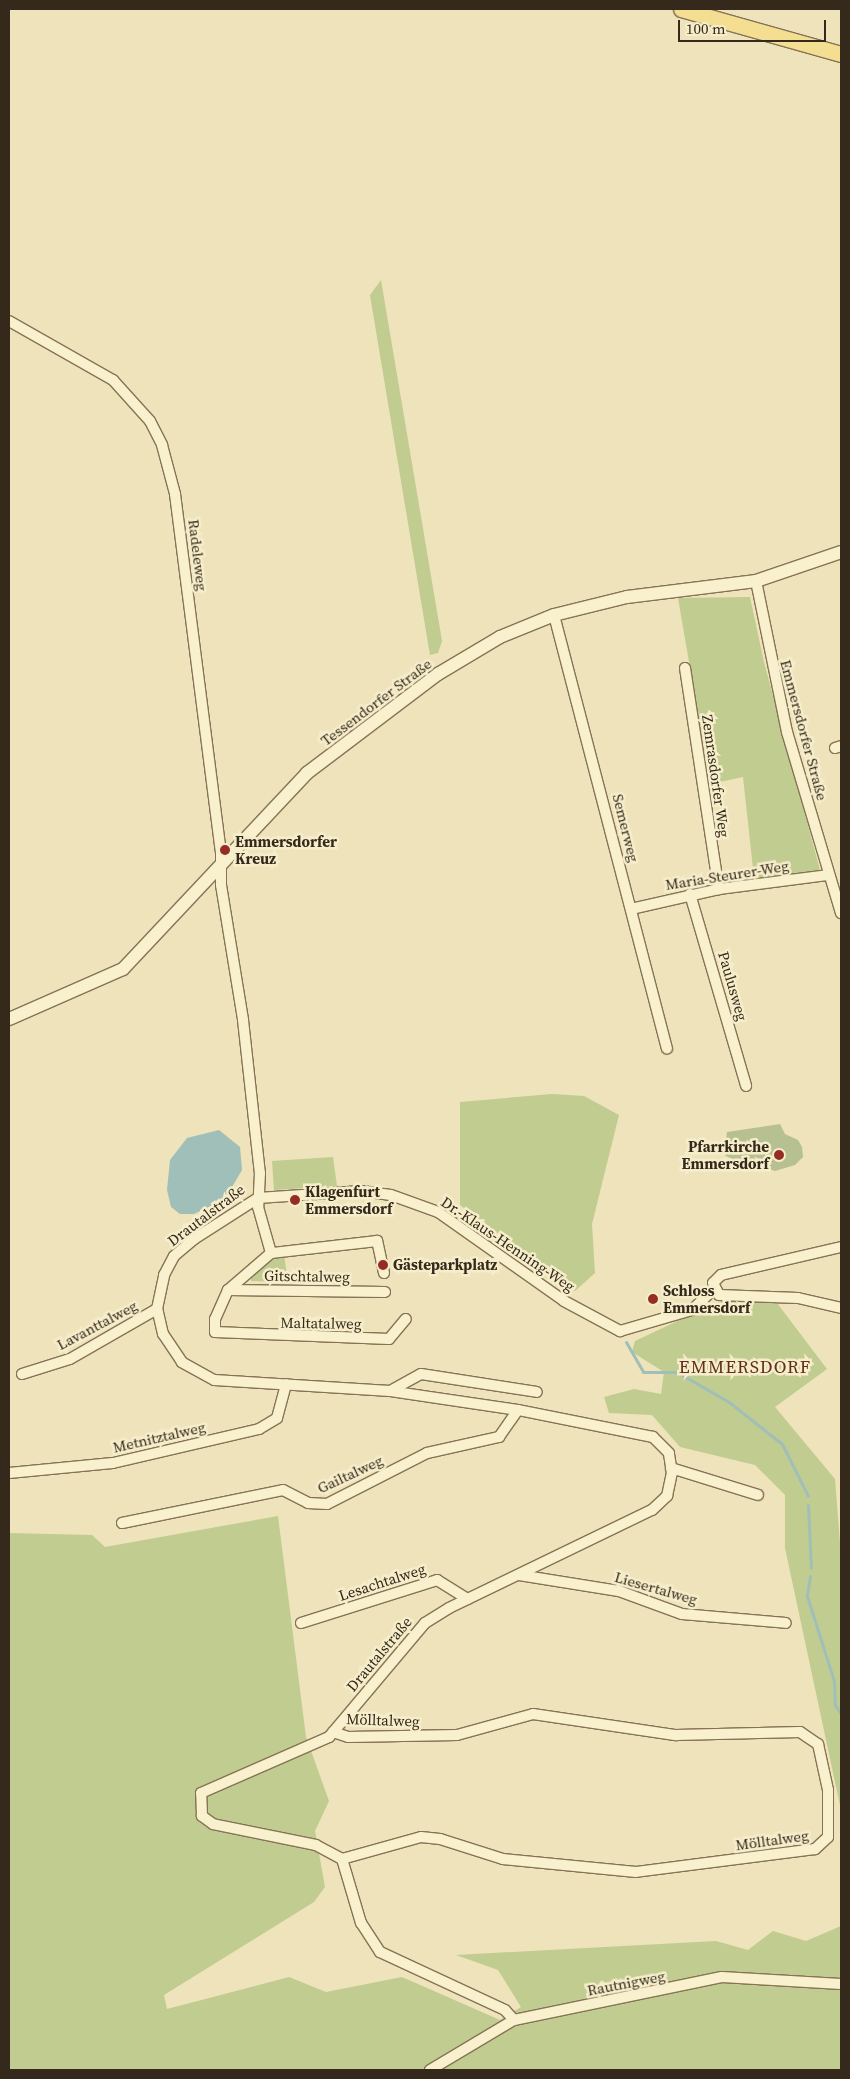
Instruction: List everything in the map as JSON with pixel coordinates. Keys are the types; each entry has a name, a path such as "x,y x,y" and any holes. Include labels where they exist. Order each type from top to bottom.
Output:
{"main road":[{"path":"681,9 841,54"}],"street":[{"name":"Radeleweg","path":"9,321 113,380 150,421 162,445 175,494 221,851 220,871"},
{"name":"Tessendorfer Straße","path":"9,1019 115,975 220,871 307,774 438,674 500,637 554,615 627,597 756,581 841,552"},
{"name":"Emmersdorfer Straße","path":"756,581 769,661 841,913"},
{"name":"Semerweg","path":"554,615 667,1049"},
{"name":"Zemrasdorfer Weg","path":"685,668 719,888"},
{"name":"Drautalstraße","path":"220,871 243,1020 260,1173 258,1198 174,1256 164,1275 157,1309 170,1349 196,1373 230,1382 390,1391 518,1410 653,1437 669,1453 671,1468 667,1496 652,1510 468,1599 425,1623 332,1732 314,1747 216,1784 201,1793 198,1805 202,1816 213,1824 316,1845 342,1859"},
{"name":"Maria-Steurer-Weg","path":"631,909 719,888 829,875"},
{"name":"Paulusweg","path":"690,894 746,1086"},
{"name":"Dr.-Klaus-Henning-Weg","path":"258,1198 362,1190 408,1201 438,1212 564,1301 620,1331 692,1310 713,1290"},
{"path":"258,1198 272,1253"},
{"path":"228,1290 272,1253 377,1241 384,1273"},
{"path":"841,1248 721,1275 713,1290 724,1296 798,1298 841,1308"},
{"name":"Gitschtalweg","path":"228,1290 386,1292"},
{"name":"Maltatalweg","path":"228,1290 214,1319 215,1332 226,1336 388,1339 406,1319"},
{"name":"Lavanttalweg","path":"22,1374 70,1359 157,1309"},
{"path":"390,1391 421,1374 537,1392"},
{"name":"Metnitztalweg","path":"9,1473 113,1464 259,1429 277,1418 286,1384"},
{"name":"Gailtalweg","path":"122,1523 283,1490 308,1503 327,1504 427,1453 499,1437 518,1410"},
{"path":"671,1468 758,1495"},
{"name":"Liesertalweg","path":"519,1575 619,1591 682,1614 786,1622"},
{"name":"Lesachtalweg","path":"301,1624 437,1580 468,1599"},
{"name":"Mölltalweg","path":"332,1732 348,1737 457,1735 533,1714 676,1735 800,1732 818,1744 828,1790 828,1836 816,1849 636,1872 503,1859 440,1838 420,1837 342,1859"},
{"path":"342,1859 361,1923 380,1952 505,2010 514,2020"},
{"name":"Rautnigweg","path":"430,2070 514,2020 722,1977 841,1984"}],"green space":[{"path":"381,280 442,641 438,653 430,655 370,295"},
{"path":"750,597 764,662 820,870 754,878 743,777 710,784 678,598"},
{"path":"552,1094 584,1096 619,1115 592,1224 595,1273 575,1291 460,1205 460,1102"},
{"path":"780,1124 785,1134 798,1140 802,1147 803,1157 795,1165 775,1171 756,1164 751,1168 724,1155 727,1132"},
{"path":"333,1157 337,1186 274,1190 272,1161"},
{"path":"284,1255 288,1282 251,1281 251,1274 264,1263"},
{"path":"720,1301 777,1303 827,1369 775,1407 835,1479 841,1556 841,1810 785,1548 785,1495 755,1465 680,1447 652,1415 609,1413 604,1397 634,1389 661,1394 664,1372 632,1352 635,1341"},
{"path":"278,1516 306,1737 329,1801 315,1831 325,1887 314,1902 164,1995 167,2009 289,1977 326,1992 402,1977 500,2020 521,2007 498,1970 456,1955 716,1941 748,1950 773,1931 806,1941 841,1926 841,2070 9,2070 9,1533 92,1535 105,1547"}],"water":[{"path":"219,1130 240,1147 242,1170 225,1199 194,1214 180,1214 171,1207 167,1190 170,1160 187,1138"}],"waterway":[{"path":"626,1342 643,1372 677,1372 729,1402 782,1444 808,1496"},
{"path":"808,1505 811,1568"},
{"path":"810,1576 807,1596 834,1681 835,1705 841,1714"}],"place":[{"name":"Emmersdorfer Kreuz","path":"225,850"},
{"name":"Pfarrkirche Emmersdorf","path":"779,1155"},
{"name":"Klagenfurt Emmersdorf","path":"295,1200"},
{"name":"Gästeparkplatz","path":"383,1265"},
{"name":"Schloss Emmersdorf","path":"653,1299"}],"district":[{"name":"EMMERSDORF","path":"745,1367"}]}
